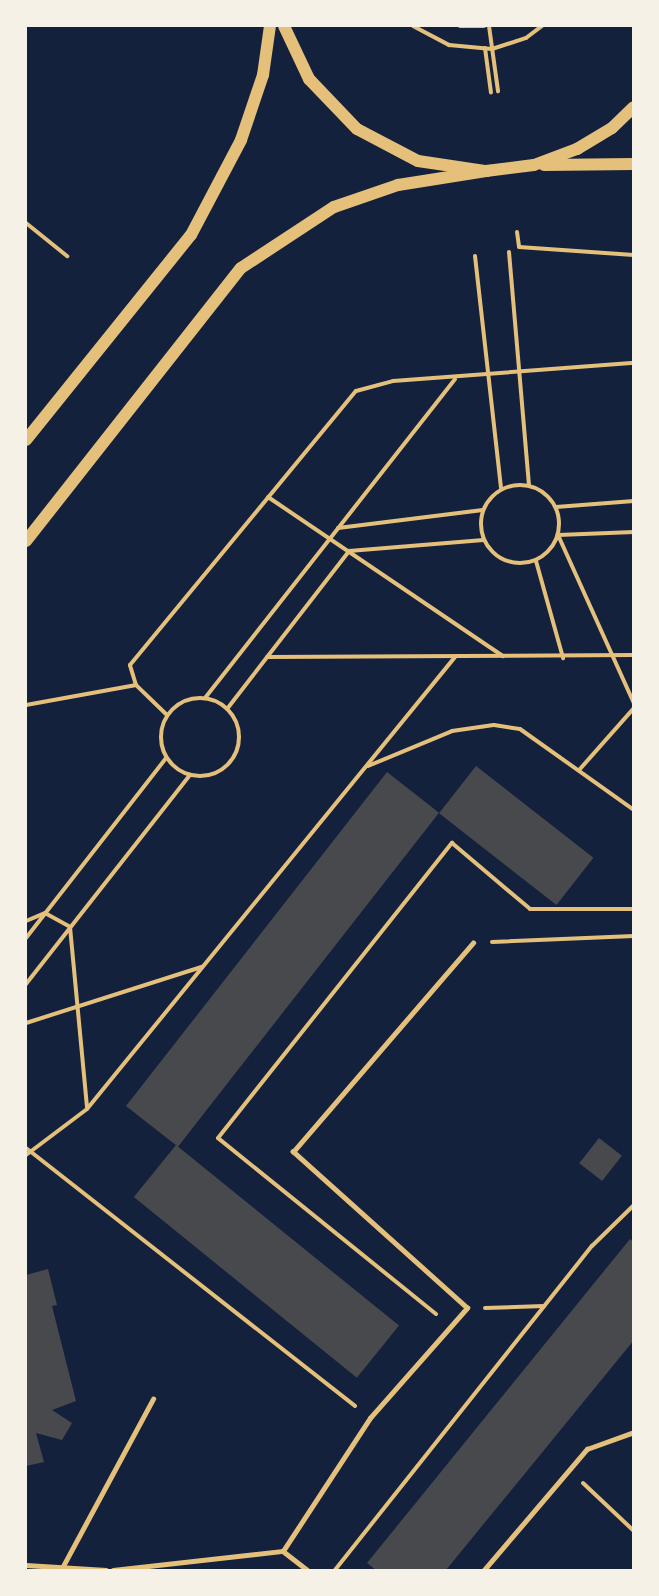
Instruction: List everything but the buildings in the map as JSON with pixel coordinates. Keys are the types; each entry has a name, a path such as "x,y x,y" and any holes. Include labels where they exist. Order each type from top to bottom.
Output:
{"main road":[{"path":"26,441 191,235 241,140 263,75 270,26"},
{"path":"284,26 309,79 357,129 418,161 486,171"},
{"path":"534,165 577,149 612,128 633,107"},
{"path":"26,541 241,268 334,207 398,185 486,171 534,165 633,164"}],"lane":[{"path":"283,1551 370,1418 467,1308 293,1152 473,943"},
{"path":"62,1568 153,1399"},
{"path":"484,1570 587,1449 633,1432"},
{"path":"113,1570 283,1551 307,1570"},
{"path":"26,1565 106,1570"}],"path":[{"path":"413,26 449,45 492,49 526,38 542,26"},
{"path":"460,26 487,26 498,91"},
{"path":"486,48 491,93"},
{"path":"26,223 67,256"},
{"path":"517,232 519,247 633,255"},
{"path":"509,252 517,370 529,485"},
{"path":"475,256 501,489"},
{"path":"167,715 136,685 130,665 356,391 393,381 456,378 488,372 633,363"},
{"path":"205,698 456,378"},
{"path":"338,528 483,510 501,489 529,485 550,497 556,507 558,535 633,703"},
{"path":"268,497 503,656"},
{"path":"556,507 633,501"},
{"path":"483,510 484,540 500,558 512,563 536,561 553,546 558,535"},
{"path":"558,535 633,532"},
{"path":"227,709 349,551 484,540"},
{"path":"536,561 563,658"},
{"path":"267,657 563,658 633,655"},
{"path":"26,1155 28,1149 87,1109 455,657"},
{"path":"26,705 136,685"},
{"path":"205,698 227,709 239,731 234,756 215,773 190,775 166,758 160,736 167,715 184,701 205,698"},
{"path":"579,769 633,708"},
{"path":"366,766 452,731 494,725 520,729 579,769 633,810"},
{"path":"26,938 166,758"},
{"path":"26,984 190,775"},
{"path":"429,1322 436,1314 218,1138 453,843 530,909 633,909"},
{"path":"45,913 70,927"},
{"path":"26,921 45,913"},
{"path":"70,927 87,1109"},
{"path":"473,943 633,936"},
{"path":"26,1023 203,967"},
{"path":"28,1149 370,1418"},
{"path":"335,1570 592,1246 633,1205"},
{"path":"467,1308 544,1306"},
{"path":"357,1407 364,1399"},
{"path":"570,1470 633,1531"}]}
